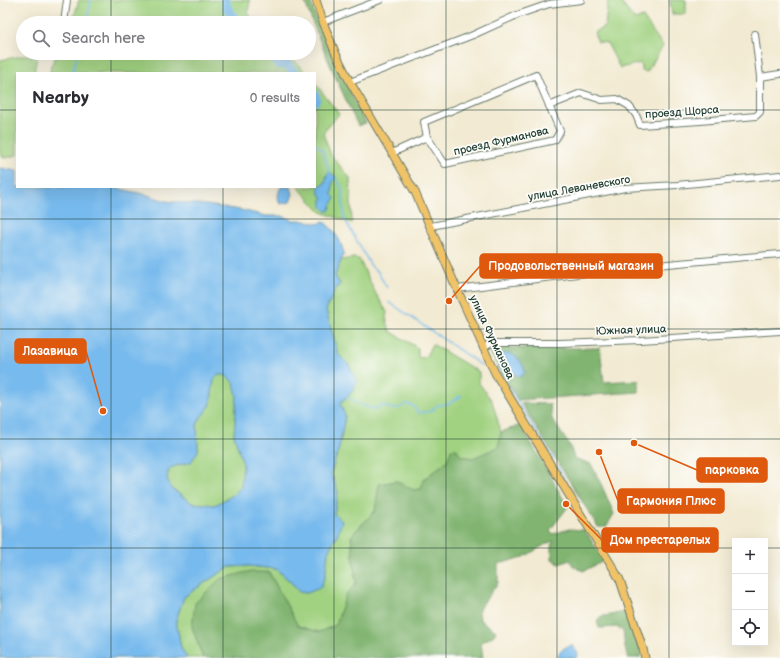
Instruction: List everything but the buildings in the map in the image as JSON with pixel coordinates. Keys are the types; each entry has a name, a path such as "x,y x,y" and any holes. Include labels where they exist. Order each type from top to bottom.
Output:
{"main road":[{"name":"улица Фурманова","path":"316,0 335,52 350,82 415,192 495,373 620,580 645,658"}],"street":[{"path":"65,16 67,0"},
{"path":"323,22 380,0"},
{"path":"350,82 473,34 517,15 550,4 581,0"},
{"name":"проезд Щорса","path":"549,106 581,93 602,100 618,100 629,106 636,115 640,124 756,116 760,112 760,76 756,34"},
{"path":"760,76 780,74"},
{"name":"проезд Фурманова","path":"536,75 549,106 560,131 555,140 445,164 428,136 424,122 536,75"},
{"path":"392,153 428,136"},
{"name":"улица Леваневского","path":"431,226 625,188 780,175"},
{"path":"457,289 634,267 780,254"},
{"name":"Южная улица","path":"483,348 492,343 560,343 641,340 780,331"}],"green space":[{"path":"79,0 250,0 248,13 250,16 74,16"},
{"path":"304,0 310,0 316,16 310,16"},
{"path":"608,0 619,0 635,20 643,17 663,46 647,72 642,71 641,63 620,68 607,43 598,42 594,33 605,26"},
{"path":"670,0 686,0 686,14 672,14"},
{"path":"316,16 350,93 366,123 358,126 316,32"},
{"path":"16,57 16,60 36,60 34,72 16,72 16,155 5,158 0,154 0,60"},
{"path":"54,60 294,60 305,72 50,72 51,65"},
{"path":"316,84 339,114 323,133 331,155 350,178 352,223 321,212 299,188 316,188"},
{"path":"354,258 359,259 376,294 387,312 386,318 390,331 418,348 418,357 422,358 426,356 432,344 479,372 479,383 492,401 501,432 499,447 473,458 461,456 447,461 424,479 421,489 413,490 397,481 379,484 375,511 351,536 356,584 346,595 336,625 319,632 298,626 269,572 192,627 203,658 187,658 181,648 176,620 184,597 229,567 249,566 276,569 300,592 307,593 320,587 325,577 328,552 338,533 334,514 338,492 331,473 339,448 345,416 340,403 353,391 349,365 338,354 326,310 335,290 340,284 335,276 341,260"},
{"path":"494,348 600,348 604,382 639,380 639,392 518,400 489,351"},
{"path":"225,374 234,383 237,396 234,435 244,464 241,487 233,495 215,505 192,503 172,489 167,479 168,472 172,467 191,462 198,451 197,425 201,417 210,406 214,380 218,375"},
{"path":"521,403 550,404 552,419 570,446 574,458 591,464 602,486 614,514 606,527 598,527"},
{"path":"521,425 568,507 550,530 553,534 569,529 585,530 604,561 583,571 573,566 570,560 559,564 552,559 553,541 524,557 498,564 498,583 479,609 480,620 496,631 494,635 481,643 483,658 203,658 192,627 195,603 220,579 247,572 269,572 298,626 319,632 336,625 346,594 356,584 351,536 375,511 379,484 397,481 413,490 421,489 424,479 447,461 451,449 457,449 461,456 473,458 498,447 501,432"},
{"path":"624,612 629,614 641,652 640,658 628,658 623,631 617,627 599,628 597,621 600,617"}],"water":[{"path":"0,168 16,171 16,188 116,188 148,195 166,201 241,210 266,216 282,216 293,220 319,224 323,221 332,229 340,241 344,253 335,276 340,284 335,290 326,310 338,354 349,365 357,381 353,391 340,403 345,416 339,448 331,473 338,492 334,514 342,521 338,533 328,552 325,577 320,588 307,593 299,592 291,582 276,569 249,566 229,567 184,597 176,620 181,648 187,658 0,658","holes":["218,375 225,375 234,383 237,396 234,435 243,464 241,487 233,495 215,505 192,503 172,489 167,479 168,472 172,467 191,462 198,451 197,425 201,417 210,406 214,380"]},
{"path":"329,172 336,178 333,181 332,195 335,198 329,211 326,211 322,207 322,197 319,193 318,187 325,183"},
{"path":"280,188 291,188 293,194 290,202 280,204 278,200"},
{"path":"500,354 514,355 519,359 524,367 525,373 520,377 506,369 497,358"},
{"path":"572,645 578,654 577,658 559,658 558,654 564,648"}],"waterway":[{"path":"88,16 91,0"},
{"path":"225,0 227,8 233,16"},
{"path":"72,72 76,60"},
{"path":"276,60 280,65 286,63 293,72"},
{"path":"316,145 322,149 330,174"},
{"path":"335,178 342,188 344,218 371,266 378,272 387,288"},
{"path":"389,302 481,365"},
{"path":"496,367 553,459"},
{"path":"345,395 360,405 375,409 382,405 392,409 397,409 406,404 413,406 419,413 432,411 437,405 448,404 461,396"},
{"path":"558,467 567,484"}],"place":[{"name":"Продовольственный магазин","path":"449,301"},
{"name":"Лазавица","path":"103,411"},
{"name":"парковка","path":"634,443"},
{"name":"Гармония Плюс","path":"599,452"},
{"name":"Дом престарелых","path":"566,504"}]}
